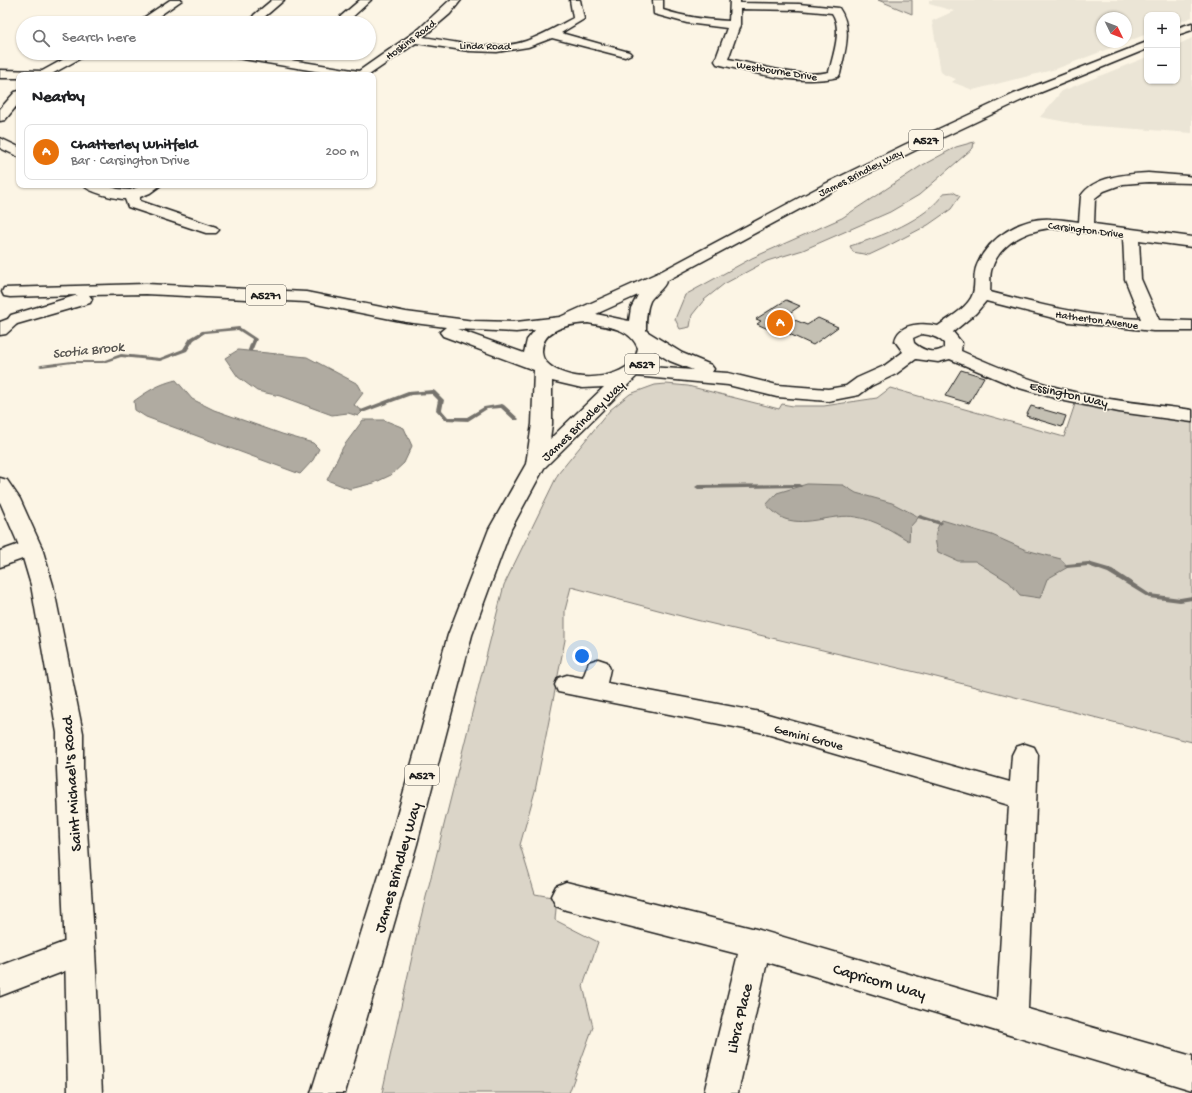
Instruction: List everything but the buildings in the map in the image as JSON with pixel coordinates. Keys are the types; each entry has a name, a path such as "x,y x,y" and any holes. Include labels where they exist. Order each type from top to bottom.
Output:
{"street":[{"path":"153,16 178,0"},
{"path":"259,16 279,0"},
{"path":"347,16 366,0"},
{"name":"Hoskins Road","path":"365,72 414,39 449,9 456,0"},
{"name":"Linda Road","path":"414,39 468,46 504,48 524,45 579,19 575,0"},
{"path":"658,0 658,12 673,17 690,21 734,24 735,3"},
{"name":"Westbourne Drive","path":"734,24 721,61 810,77 826,77 834,74 842,42 840,14 835,10 735,3"},
{"path":"1180,31 1192,26"},
{"path":"550,34 625,54"},
{"name":"James Brindley Way","path":"566,321 668,274 832,186 909,148 1018,97 1144,46"},
{"path":"47,72 70,60"},
{"path":"268,60 342,72"},
{"path":"0,74 16,74"},
{"path":"0,117 16,98"},
{"path":"0,142 16,151"},
{"path":"1086,228 1088,196 1098,187 1109,182 1124,179 1170,183 1187,180"},
{"path":"99,188 124,196 142,193 150,188"},
{"path":"132,195 132,204 211,230"},
{"name":"Carsington Drive","path":"981,295 984,267 990,253 1017,231 1031,226 1050,223 1192,242"},
{"path":"1131,234 1133,280 1153,326"},
{"name":"James Brindley Way","path":"640,334 638,308 644,295 668,274"},
{"name":"A5271","path":"5,292 146,289 306,297 406,317 474,326 516,327 566,321"},
{"name":"A5271","path":"6,324 83,299 125,290"},
{"path":"5,292 25,296 29,302 25,313 6,324"},
{"path":"941,333 971,307 981,295"},
{"name":"Hatherton Avenue","path":"981,295 1068,317 1112,323 1153,326 1192,326"},
{"name":"A5271","path":"406,317 540,367"},
{"name":"A527","path":"588,318 610,319 626,324 640,334 648,347 646,358 631,373 615,380 582,383 561,379 540,367 534,358 532,346 538,336 549,327 566,321 588,318"},
{"path":"922,329 941,333 950,338 954,344 954,348 951,352 943,356 933,357 914,352 906,347 903,342 904,337 907,333 922,329"},
{"path":"640,334 676,357 728,378 777,391 828,395 852,390 864,382 890,370 914,352"},
{"name":"Essington Way","path":"951,352 980,366 1048,391 1085,400 1192,416"},
{"name":"James Brindley Way","path":"536,464 542,424 540,367"},
{"path":"631,373 728,378"},
{"name":"James Brindley Way","path":"328,1093 403,844 460,635 500,529 536,464 631,373"},
{"name":"Saint Michael's Road","path":"0,485 9,499 31,548 42,585 70,733 70,769 80,951 85,1093"},
{"path":"0,559 31,548"},
{"name":"Gemini Grove","path":"567,685 596,679 760,722 1022,797"},
{"path":"1012,1019 1025,755"},
{"name":"Capricorn Way","path":"566,896 756,944 1192,1073"},
{"name":"Libra Place","path":"721,1093 756,944"},
{"path":"0,981 80,951"}],"shaded area":[{"path":"878,0 912,0 912,14"},
{"path":"929,0 1192,0 1192,17 1180,22 1180,12 1144,12 1144,35 1132,40 1132,12 1096,12 1096,48 1111,48 1056,69 973,90 952,82 956,79 941,72 932,21 954,11 929,4"},
{"path":"1192,38 1192,133 1082,125 1040,117 1062,91 1144,58 1144,84 1180,84 1180,44"},
{"path":"974,142 973,148 919,195 890,212 803,250 767,261 724,284 704,300 692,315 690,327 680,329 675,319 685,295 752,258 842,218 921,166 956,147"},
{"path":"953,192 960,196 951,209 928,225 869,255 853,252 850,246 875,238 902,226 926,211 936,203 944,193"},
{"path":"238,350 307,357 358,384 363,393 354,405 363,411 358,416 348,413 332,415 280,396 257,391 238,377 225,358"},
{"path":"176,380 192,399 214,410 282,434 313,443 319,449 313,460 300,474 146,417 135,410 134,401 154,388"},
{"path":"666,384 688,386 779,409 782,404 793,406 824,406 877,398 890,388 1064,437 1077,398 1192,417 1192,742 928,675 696,620 571,587 565,610 565,640 535,791 520,845 535,894 557,898 555,920 598,942 583,986 593,1027 569,1093 382,1093 419,925 504,585 558,474 610,410 630,394 655,385"},
{"path":"363,420 384,420 404,428 412,446 404,463 391,475 374,483 350,489 327,480 343,447"},
{"path":"807,484 843,485 856,493 892,503 919,517 910,527 909,541 884,526 863,518 847,516 803,522 794,521 783,518 766,505 777,493"},
{"path":"942,520 992,535 1026,550 1061,559 1068,567 1047,579 1040,598 1020,595 1009,582 975,561 958,561 938,552 936,535 937,528"}],"waterway":[{"name":"Scotia Brook","path":"41,366 72,362 103,362 121,355 160,360 185,350 192,339 204,332 239,328 255,339 250,350"},
{"path":"363,411 410,393 433,392 441,400 439,410 447,419 468,419 486,408 502,406 516,419"},
{"path":"698,487 799,486"},
{"path":"920,517 940,523"},
{"path":"1067,566 1088,564 1110,571 1149,596 1180,600 1192,598"}],"place":[{"name":"Chatterley Whitfeld","path":"780,323"}]}
